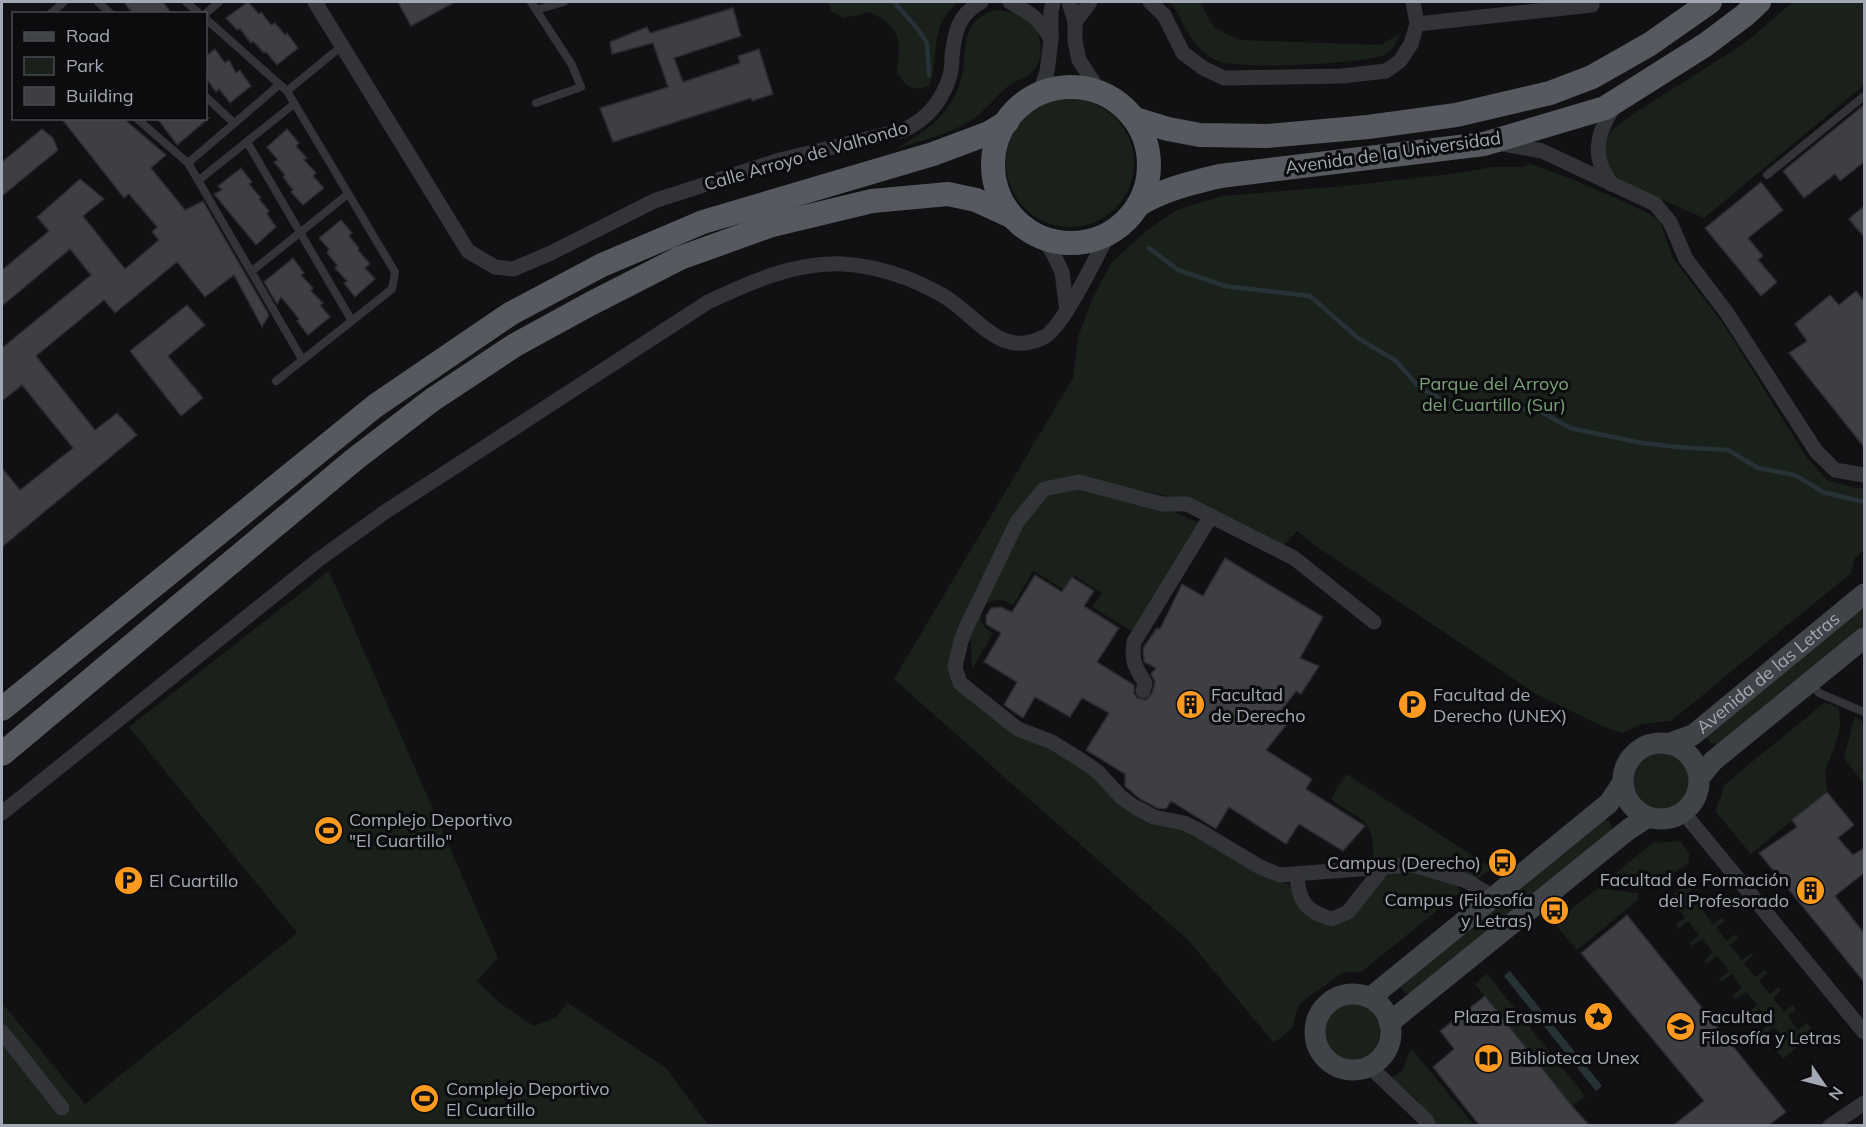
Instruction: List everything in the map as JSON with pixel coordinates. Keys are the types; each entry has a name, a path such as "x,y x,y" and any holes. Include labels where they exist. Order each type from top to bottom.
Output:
{"highway":[{"name":"Avenida de la Universidad","path":"1135,119 1168,129 1200,135 1267,136 1368,127 1456,115 1550,93 1592,77 1650,44 1710,2"},
{"name":"Avenida de la Universidad","path":"1138,205 1154,195 1220,176 1492,142 1605,108 1704,45 1759,2"},
{"path":"2,754 346,467 432,400 515,345 680,258 772,225 872,201 948,194 976,200 1011,216 1031,232 1042,237 1059,242 1076,243 1093,240 1109,233 1125,221 1138,205 1146,187 1149,167 1148,147 1135,119 1120,103 1100,92 1080,87 1048,90 1017,109 1007,122 995,151 994,175 1000,198 1011,216"},
{"path":"2,710 375,406 510,314 602,265 703,222 933,154 989,133 1007,122"}],"main road":[{"name":"Avenida de las Letras","path":"1668,744 1693,735 1864,594"},
{"name":"Avenida de las Letras","path":"1700,778 1713,761 1864,638"},
{"path":"1370,998 1609,802 1623,782 1627,764 1636,753 1654,744 1668,744 1682,749 1690,756 1700,778 1695,800 1683,813 1664,820 1648,817 1631,805 1623,782"},
{"path":"1389,1023 1629,829 1648,817"},
{"path":"1353,994 1370,998 1383,1008 1389,1023 1390,1035 1387,1048 1380,1058 1369,1066 1352,1070 1340,1068 1330,1062 1319,1048 1315,1031 1319,1014 1331,1001 1341,995 1353,994"}],"street":[{"name":"Calle Arroyo de Valhondo","path":"315,2 468,251 495,267 513,269 551,253 654,201 780,160 904,130 919,123 935,108 951,74 955,33 966,12 981,2"},
{"path":"1010,2 1026,10 1041,22 1051,40"},
{"path":"1039,94 1047,72 1053,2"},
{"path":"1069,2 1075,22 1075,41 1079,60 1100,92"},
{"path":"1075,22 1090,2"},
{"path":"1150,2 1164,15 1183,53 1203,68 1224,78 1342,76 1386,71 1400,61 1411,44 1417,24 1413,2"},
{"path":"1417,24 1592,5"},
{"path":"1611,184 1600,163 1598,147 1604,122 1621,98"},
{"path":"1492,142 1542,151 1655,204 1670,222 1686,259 1727,314 1816,452 1835,470 1864,475"},
{"path":"2,813 318,560 394,506 708,302 756,280 807,266 843,264 868,267 895,273 943,295 983,328 1006,341 1023,344 1046,337 1055,328 1067,311 1109,233"},
{"path":"1042,237 1062,272 1067,311"},
{"path":"1374,622 1294,558 1187,504 1162,504 1079,482 1044,489 1017,522 966,628 955,667 960,683 990,708 1018,729 1052,742 1084,762 1135,807 1154,817 1184,823 1260,867 1280,875 1413,865 1467,881 1493,897"},
{"path":"1143,691 1145,683 1134,665 1132,656 1134,642 1211,516"},
{"path":"1683,813 1864,1032"},
{"path":"1297,874 1298,888 1306,906 1318,915 1332,919 1348,912 1383,868"},
{"path":"2,1032 62,1108"},
{"path":"1369,1066 1429,1125"},
{"path":"1830,1125 1864,1102"}],"lane":[{"path":"52,12 64,2"},
{"path":"186,2 198,12"},
{"path":"207,12 219,2"},
{"path":"531,2 572,65 581,87 536,103"},
{"path":"536,10 564,2"},
{"path":"207,20 286,91 395,272 392,289 276,381"},
{"path":"286,91 343,45"},
{"path":"188,163 279,85"},
{"path":"1767,176 1864,96"},
{"path":"207,98 234,123"},
{"path":"199,180 294,104"},
{"path":"138,120 188,163 302,359"},
{"path":"247,142 352,321"},
{"path":"252,271 348,194"},
{"path":"1810,683 1819,693 1864,712"}],"green space":[{"path":"827,2 957,2 944,18 939,30 929,86 910,87 897,73 899,44 897,36 881,18 870,12 844,18 832,12"},
{"path":"1170,2 1201,2 1215,28 1239,40 1381,45 1400,33 1396,43 1389,51 1372,58 1301,65 1230,64 1218,61 1201,50"},
{"path":"1793,2 1864,2 1864,85 1704,218 1637,189 1618,178 1608,165 1605,150 1611,131 1630,116 1745,43"},
{"path":"994,10 1025,17 1034,26 1041,50 1036,67 1027,76 1007,87 973,119 946,133 896,149 927,128 952,101 960,82 968,33 979,18"},
{"path":"1070,99 1095,104 1115,118 1129,138 1134,163 1129,188 1115,208 1095,222 1070,227 1045,222 1025,208 1011,188 1006,163 1011,138 1025,118 1045,104"},
{"name":"Parque del Arroyo del Cuartillo (Sur)","path":"1530,164 1618,199 1650,214 1660,222 1673,258 1724,325 1807,458 1827,480 1864,488 1864,550 1855,558 1851,573 1671,721 1641,724 1622,733 1602,726 1536,694 1297,531 1282,547 1192,501 1079,478 1038,488 957,655 967,691 1158,819 1287,884 1327,923 1390,874 1415,871 1456,884 1460,892 1361,972 1344,972 1304,1000 1298,1007 1292,1028 1274,1043 1189,941 894,679 1073,378 1078,337 1094,295 1112,262 1147,230 1177,210 1222,196 1345,186 1493,167 1522,167"},
{"path":"1076,489 1155,506 1200,524 1135,633 1092,607 1102,593 1075,576 1065,590 1033,571 1013,605 1000,599 986,603 981,620 985,627 993,633 972,669 970,631 1019,530 1040,502 1056,491"},
{"name":"Complejo Deportivo \"El Cuartillo\"","path":"329,571 498,958 477,981 501,1004 534,1026 555,1018 568,1003 666,1068 708,1125 2,1125 2,1003 85,1104 297,933 129,727"},
{"path":"1864,605 1864,628 1720,744 1711,743 1707,738 1708,731"},
{"path":"1825,702 1839,708 1840,725 1825,771 1827,792 1751,854 1715,811 1723,786"},
{"path":"1855,716 1864,723 1864,784 1844,758"},
{"path":"1662,752 1678,757 1686,765 1691,781 1686,797 1678,805 1662,810 1646,805 1638,797 1633,781 1638,765 1646,757"},
{"path":"1346,774 1492,868 1476,880 1374,862 1369,828 1359,818 1331,799"},
{"path":"1600,819 1608,821 1612,826 1611,833 1414,994 1405,993 1401,988 1402,982"},
{"path":"1680,841 1689,853 1689,862 1665,880 1652,887 1607,882 1653,843"},
{"path":"1692,878 1697,884 1688,893 1699,906 1708,899 1711,902 1702,910 1713,924 1723,917 1725,920 1716,928 1727,941 1736,934 1739,938 1730,945 1742,960 1751,953 1753,955 1744,963 1755,977 1765,970 1767,973 1759,981 1770,994 1779,987 1781,990 1773,998 1784,1012 1793,1005 1796,1009 1788,1016 1798,1030 1807,1023 1815,1033 1783,1059 1775,1049 1785,1040 1774,1027 1764,1035 1761,1031 1771,1023 1759,1009 1749,1017 1747,1013 1757,1005 1746,992 1735,999 1732,995 1742,988 1732,974 1721,982 1719,979 1729,971 1717,956 1707,964 1704,961 1713,952 1702,939 1692,946 1690,943 1699,935 1688,921 1678,929 1675,925 1685,918 1674,903 1664,911 1660,906"},
{"path":"1598,888 1636,893 1639,899 1577,950 1554,923"},
{"path":"1487,974 1585,1096 1572,1106 1475,984"},
{"path":"1352,1004 1363,1006 1372,1012 1378,1021 1380,1032 1378,1043 1372,1052 1363,1058 1352,1060 1341,1058 1332,1052 1326,1043 1324,1032 1326,1021 1332,1012 1341,1006"},
{"path":"1411,1048 1474,1125 1436,1125 1417,1099 1390,1078 1402,1071"}],"shaded area":[{"path":"1510,971 1602,1086 1596,1091 1504,976"}],"building":[{"path":"124,2 163,2 170,12 132,12"},
{"path":"248,2 259,14 261,12 271,25 275,23 285,35 287,33 298,48 277,65 266,52 264,53 253,41 251,43 240,29 237,30 226,18"},
{"path":"398,2 455,2 411,26"},
{"path":"733,8 741,36 674,58 683,82 740,63 738,56 759,49 773,94 752,101 751,98 613,142 600,108 668,87 653,43 612,54 610,42 647,27 650,33"},
{"path":"215,49 225,63 229,60 236,73 240,70 251,86 230,103 219,89 216,92 207,79 207,55"},
{"path":"1864,105 1864,162 1840,181 1835,174 1804,198 1783,171"},
{"path":"63,120 125,120 166,155 151,168 185,210 203,201 269,315 262,327 234,275 205,297 177,262 115,313 104,300 36,356 95,430 117,413 137,435 2,547 2,468 20,490 73,448 22,385 2,401 2,348 91,275 70,249 2,306 2,270 49,231 37,217 80,179 104,199 83,216 125,269 159,240 152,232 157,227 129,194 124,198"},
{"path":"158,120 207,120 177,145"},
{"path":"42,129 53,138 58,150 2,196 2,162"},
{"path":"287,129 299,143 296,146 307,158 304,160 316,173 313,176 324,188 303,205 291,192 293,190 283,177 285,175 274,162 278,160 267,147"},
{"path":"241,168 252,182 249,184 261,198 259,199 269,211 267,214 276,227 256,245 214,194 222,190 218,186"},
{"path":"1761,182 1783,210 1748,238 1763,256 1758,260 1777,282 1761,296 1705,228"},
{"path":"1864,206 1864,237 1849,219"},
{"path":"341,220 352,233 349,236 359,248 358,250 370,264 365,268 375,279 355,297 344,283 347,281 335,268 337,265 327,253 329,249 319,238"},
{"path":"293,258 304,273 301,275 313,288 311,291 323,303 320,305 330,317 308,335 297,321 299,319 281,297 277,304 264,282"},
{"path":"1856,291 1864,301 1864,447 1789,353 1807,341 1795,324 1830,295 1839,305"},
{"path":"187,305 205,325 168,356 203,398 181,416 130,351"},
{"name":"Facultad de Derecho","path":"1225,558 1323,617 1300,658 1319,666 1301,694 1296,691 1282,710 1291,719 1266,750 1312,779 1306,789 1365,826 1343,851 1299,824 1286,844 1229,807 1216,829 1171,801 1166,809 1157,808 1140,799 1125,786 1125,774 1086,750 1109,713 1082,698 1070,717 1035,697 1023,718 1004,705 1017,682 984,662 1001,633 986,624 986,616 991,608 1001,607 1012,612 1035,575 1062,592 1072,577 1094,591 1084,606 1119,628 1097,662 1134,685 1137,698 1146,700 1152,693 1155,682 1151,674 1156,668 1144,662 1143,648 1157,628 1160,629 1182,584 1203,596"},
{"name":"Facultad de Formación del Profesorado","path":"1827,792 1854,825 1838,838 1853,855 1864,848 1864,873 1835,896 1864,933 1864,982 1759,853 1797,827 1792,820"},
{"name":"Facultad Filosofía y Letras","path":"1627,915 1786,1112 1769,1125 1674,1125 1704,1101 1581,953"},
{"name":"Biblioteca Unex","path":"1485,996 1589,1125 1479,1125 1433,1067 1454,1049 1440,1031"}],"waterway":[{"path":"894,2 927,43 929,75"},
{"path":"1149,248 1178,270 1225,286 1310,296 1358,338 1396,361 1419,387 1461,410 1510,407 1540,411 1570,428 1642,443 1728,450 1758,468 1795,475 1823,492 1864,502"}],"place":[{"name":"Facultad de Derecho","path":"1190,705"},
{"name":"Facultad de Derecho (UNEX)","path":"1412,705"},
{"name":"Complejo Deportivo \"El Cuartillo\"","path":"328,830"},
{"name":"Campus (Derecho)","path":"1502,863"},
{"name":"El Cuartillo","path":"128,881"},
{"name":"Facultad de Formación del Profesorado","path":"1810,890"},
{"name":"Campus (Filosofía y Letras)","path":"1554,910"},
{"name":"Plaza Erasmus","path":"1598,1017"},
{"name":"Facultad Filosofía y Letras","path":"1680,1027"},
{"name":"Biblioteca Unex","path":"1489,1058"},
{"name":"Complejo Deportivo El Cuartillo","path":"425,1099"}]}
